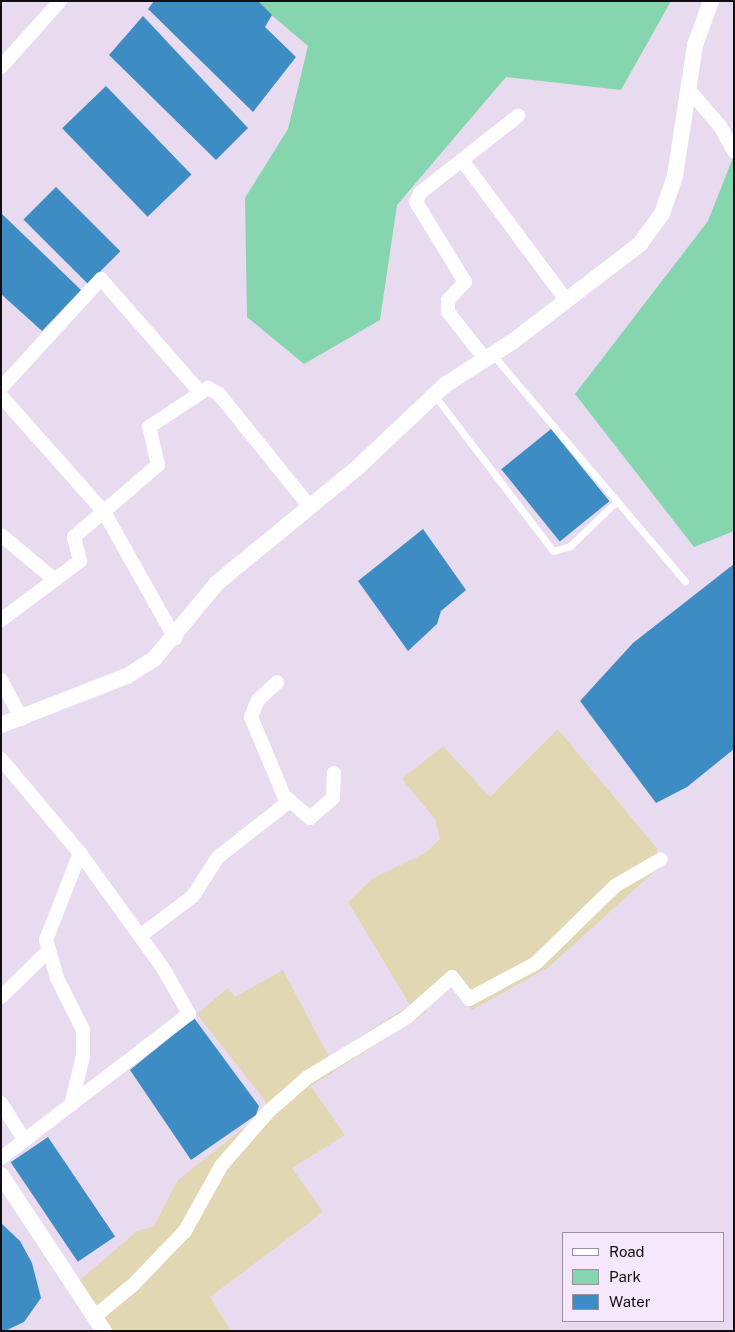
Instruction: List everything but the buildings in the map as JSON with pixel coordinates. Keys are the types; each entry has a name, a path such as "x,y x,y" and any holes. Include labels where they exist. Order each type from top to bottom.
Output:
{"street":[{"path":"1,67 60,1"},
{"path":"1,725 22,719 127,676 175,638 217,583 310,507 434,396 489,358 640,244 662,214 675,176 700,23 711,1"},
{"path":"689,90 720,126 734,151"},
{"path":"489,358 448,312 448,300 465,282 416,202 420,193 518,116"},
{"path":"462,160 566,300"},
{"path":"1,388 101,279 200,392"},
{"path":"1,620 55,580 82,557 74,538 158,465 149,427 155,419 208,388 219,394 310,507"},
{"path":"1,396 104,512 175,638"},
{"path":"1,535 55,580"},
{"path":"1,680 22,719"},
{"path":"277,682 258,700 252,717 288,798 310,818 333,798 334,773"},
{"path":"1,759 80,853 140,936 186,1007 187,1018 71,1105 23,1138 1,1158"},
{"path":"140,936 193,896 218,857 288,798"},
{"path":"71,1105 84,1047 83,1030 47,952 47,927 80,853"},
{"path":"94,1317 133,1286 185,1231 221,1166 269,1111 308,1077 406,1017 452,977 470,999 536,963 615,886 661,860"},
{"path":"1,997 47,952"},
{"path":"1,1103 23,1138"},
{"path":"1,1174 104,1331"}],"lane":[{"path":"489,358 617,501 685,581"},
{"path":"434,396 553,551 570,546 617,501"}],"green space":[{"path":"255,1 671,1 621,90 506,77 397,205 380,320 304,364 247,317 245,198 288,129 308,46"},
{"path":"734,155 734,531 694,547 575,394 708,221"}],"sand":[{"path":"558,729 658,850 656,870 549,967 472,1010 450,983 423,1005 427,1012 311,1086 345,1135 292,1168 323,1212 210,1297 231,1331 110,1331 80,1280 137,1231 154,1226 178,1180 259,1116 266,1102 197,1014 228,988 235,997 283,970 329,1057 410,1005 348,902 372,879 425,853 440,839 435,819 402,779 443,746 490,797"}],"water":[{"path":"154,1 258,1 272,15 265,27 296,57 253,112 148,9"},
{"path":"143,16 248,128 216,160 109,55"},
{"path":"106,86 191,174 148,217 62,128"},
{"path":"56,187 120,251 88,284 23,220"},
{"path":"1,213 81,290 42,331 1,294"},
{"path":"551,429 610,501 560,542 501,469"},
{"path":"423,529 466,590 441,611 437,624 408,651 358,581"},
{"path":"734,564 734,749 687,787 656,803 580,701 633,643"},
{"path":"194,1018 259,1106 256,1115 191,1160 130,1070"},
{"path":"48,1137 115,1236 78,1262 11,1162"},
{"path":"1,1223 20,1241 32,1263 41,1298 24,1322 7,1330 1,1330"}]}
